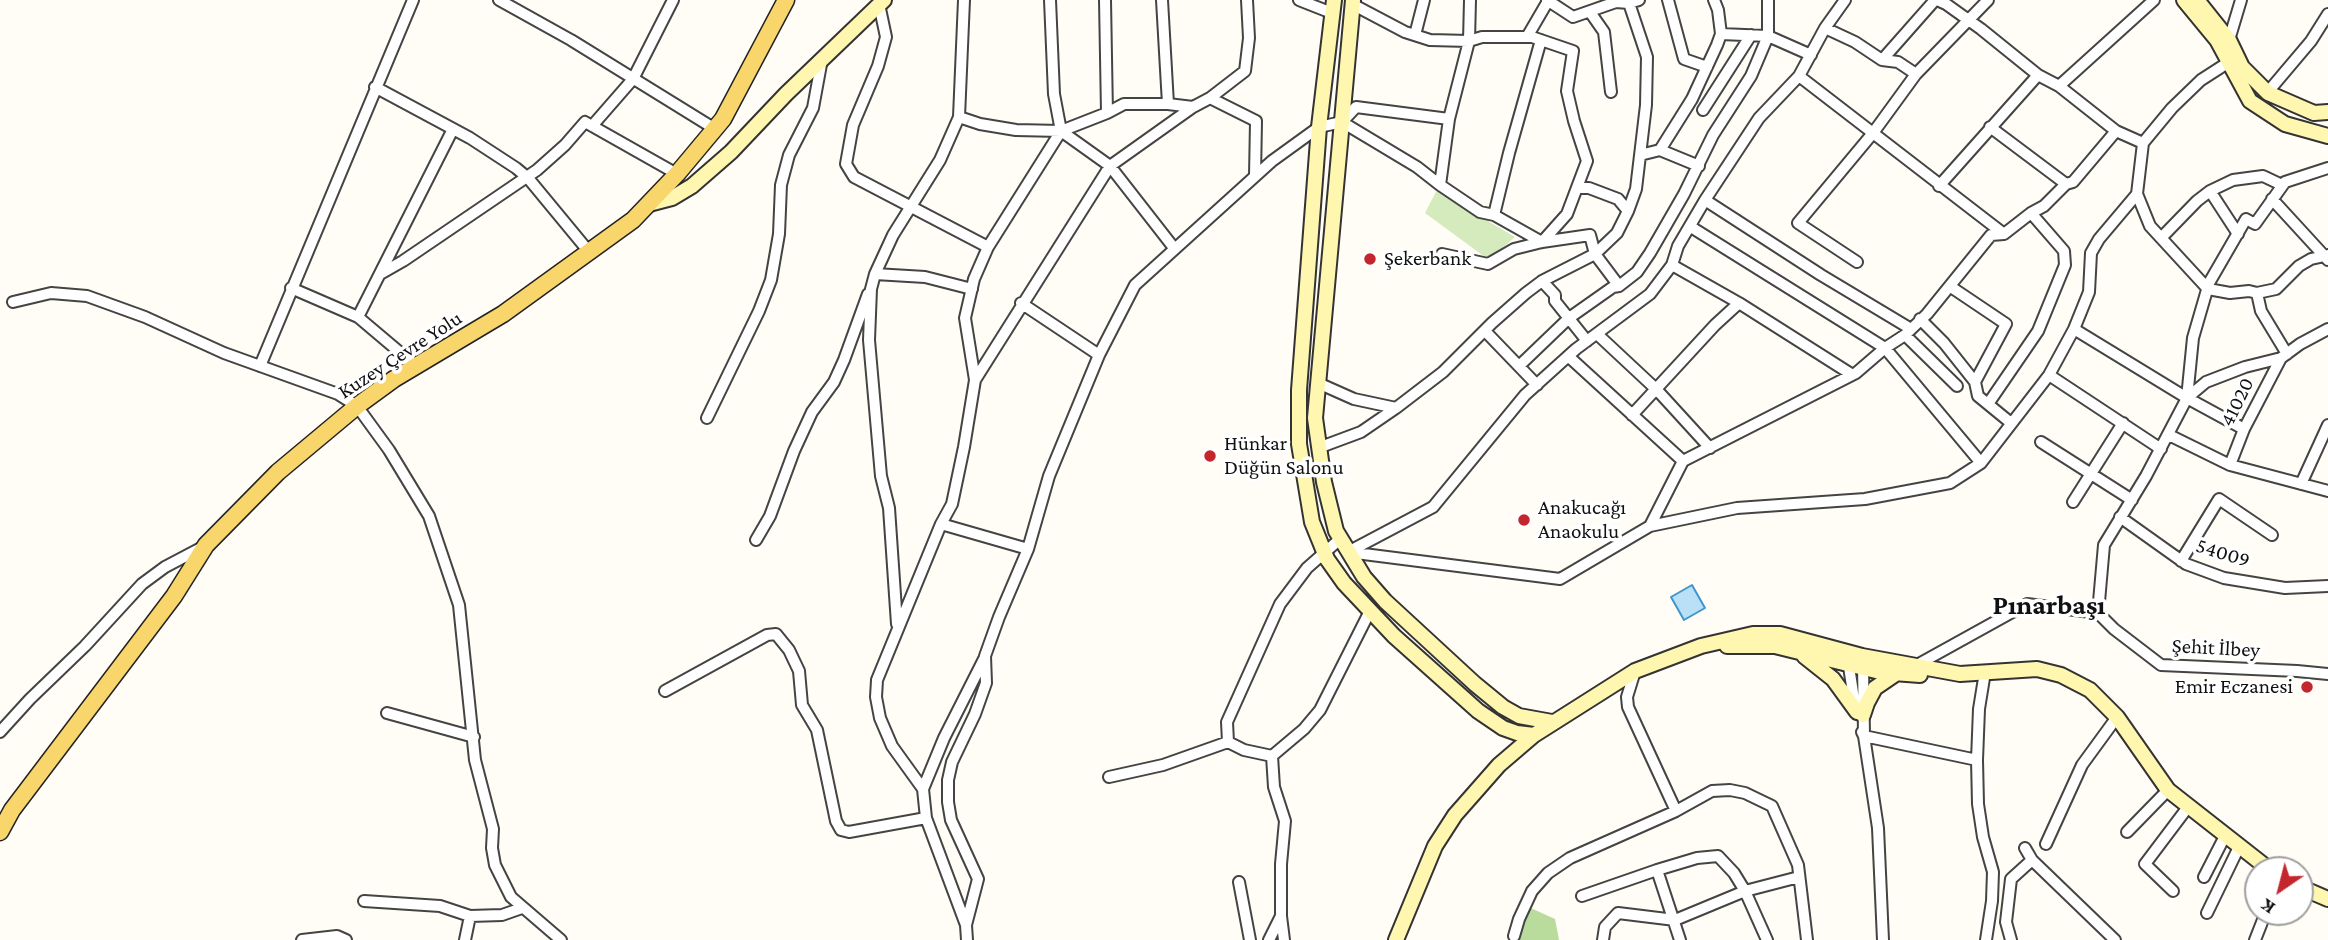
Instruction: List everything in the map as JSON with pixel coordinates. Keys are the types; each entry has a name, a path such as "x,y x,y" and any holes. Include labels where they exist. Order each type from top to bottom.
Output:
{"main road":[{"name":"Kuzey Çevre Yolu","path":"0,832 12,810 174,596 206,545 278,472 357,406 416,366 503,314 633,220 715,129 736,98 786,0"},
{"path":"2184,0 2217,40 2250,101 2285,124 2328,136"},
{"path":"2197,0 2229,40 2242,67 2267,93 2314,113 2328,112"},
{"path":"649,204 672,198 692,186 731,152 882,2"},
{"path":"1353,2 1315,418 1324,482 1336,531 1348,552 1385,601 1475,684 1519,716 1552,722"},
{"path":"1333,6 1319,127 1299,390 1299,444 1312,522 1325,552 1344,583 1370,611 1478,711 1503,728 1534,735"},
{"path":"1396,940 1435,846 1455,815 1499,765 1552,722 1635,671 1701,646 1753,634 1780,634 1897,673 1935,676 2037,669 2061,675 2090,690 2117,717 2168,790 2251,856"},
{"path":"1701,646 1775,646 1848,658"},
{"path":"1797,651 1833,679 1860,713 1875,688 1897,673"},
{"path":"1863,662 1915,666 1960,674"}],"street":[{"path":"260,366 413,0"},
{"path":"499,0 715,129"},
{"path":"592,125 633,79 673,0"},
{"path":"756,540 770,516 812,412 834,382 844,360 861,309 893,235 940,160 959,117 964,0"},
{"path":"923,789 892,746 880,718 876,697 877,680 897,627 952,504 975,380 965,318 972,289 988,247 1061,131 1054,94 1050,0"},
{"path":"1105,0 1107,113"},
{"path":"1162,0 1168,104"},
{"path":"975,380 1021,303 1064,242 1110,166 1245,71 1249,38 1247,0"},
{"path":"1299,0 1333,6"},
{"path":"1415,35 1424,0"},
{"path":"1440,185 1449,119 1469,41 1470,0"},
{"path":"1318,448 1360,432 1396,408 1443,372 1492,323 1542,281 1595,254 1616,233 1629,211 1636,189 1646,105 1647,57 1634,1 1616,1 1573,17 1548,0 1527,37"},
{"path":"1668,0 1684,59 1707,67"},
{"path":"1660,150 1692,99 1721,34 1714,0"},
{"path":"1519,366 1569,318 1637,272 1650,253 1717,128 1751,76 1768,36 1768,0"},
{"path":"1348,552 1433,507 1525,396 1568,356 1650,294 1672,265 1678,246 1705,200 1759,118 1799,76 1844,0"},
{"path":"1882,60 1936,0 1952,3 1966,20 2038,75 2059,86 2116,131 2143,143"},
{"path":"1857,262 1798,223 1873,133 1916,74 1988,0"},
{"path":"2059,86 2141,4 2154,0"},
{"path":"2229,40 2241,0"},
{"path":"882,2 886,37 878,66 856,115 846,164 855,177 988,247"},
{"path":"1353,2 1405,32 1430,40 1469,41 1482,37 1527,37 1573,51 1567,91 1587,161 1567,214 1542,242"},
{"path":"1590,12 1604,32 1611,92"},
{"path":"2267,93 2311,41 2328,14"},
{"path":"1825,28 1855,42 1882,60 1898,62 1916,74"},
{"path":"1721,34 1768,36 1811,55"},
{"path":"1703,110 1751,35"},
{"path":"1494,215 1508,153 1541,40"},
{"path":"707,418 759,311 771,280 779,234 781,186 789,155 813,108 822,59"},
{"path":"2229,62 2201,80 2172,108 2143,143 2137,194 2150,226 2208,289 2230,293 2257,293 2276,289 2299,266 2311,259 2327,257"},
{"path":"1939,186 2038,75"},
{"path":"1799,76 2004,234"},
{"path":"375,87 505,160 528,178 590,253"},
{"path":"1210,97 1256,121 1255,176"},
{"path":"959,117 980,124 1016,130 1061,131 1124,104 1192,107"},
{"path":"967,940 966,925 926,818 923,789 944,738 985,656 1028,550 1049,476 1099,355 1135,285 1255,176 1319,127 1342,122 1356,107 1449,119"},
{"path":"382,273 528,178 565,145 585,122 677,174"},
{"path":"1342,122 1418,167 1480,212 1494,215 1542,242"},
{"path":"1990,127 2066,184"},
{"path":"358,317 453,129"},
{"path":"1061,131 1110,166 1174,248"},
{"path":"1650,526 1682,461 1851,374 1908,332 1951,287 1991,236 2004,234 2044,206 2066,184 2073,182 2116,131"},
{"path":"1640,155 1660,150 1699,166"},
{"path":"1915,666 2027,604 2098,613 2104,545 2169,435 2187,398 2193,338 2209,283 2246,219 2255,224 2283,185 2294,177 2328,168"},
{"path":"2161,238 2197,201 2233,180 2263,176 2283,185"},
{"path":"1577,188 1589,188 1618,199 1629,211"},
{"path":"2210,191 2238,234"},
{"path":"1348,552 1560,579 1650,526 1737,508 1865,499 1950,483 1981,463 2049,375 2074,329 2089,292 2091,253 2099,239 2137,194"},
{"path":"1705,200 1908,332 1957,386"},
{"path":"2272,200 2327,257"},
{"path":"1988,404 2038,331 2064,265 2064,251 2031,213"},
{"path":"1691,226 1885,348 1981,463"},
{"path":"1442,254 1488,264 1514,249 1590,235 1595,254 1619,286"},
{"path":"1672,265 1739,303 1851,374"},
{"path":"875,274 925,277 972,289"},
{"path":"1542,281 1555,295 1555,301 1569,318 1657,390 1710,448"},
{"path":"1951,287 2006,324 1975,382"},
{"path":"291,288 358,317 416,366"},
{"path":"871,289 869,340 881,476 889,508 897,627"},
{"path":"13,302 51,293 87,296 145,317 224,353 338,394 357,406 389,450 429,516 459,605 475,760 493,829 495,864 511,897 561,940"},
{"path":"2257,293 2261,311 2284,356"},
{"path":"1021,303 1099,355"},
{"path":"1632,415 1739,303"},
{"path":"1920,319 1975,382 1978,396 2011,423"},
{"path":"2074,329 2187,398 2244,429"},
{"path":"2187,398 2206,382 2284,356 2328,329"},
{"path":"1485,331 1537,385"},
{"path":"1568,356 1682,461"},
{"name":"41020","path":"2230,465 2244,429 2284,356"},
{"path":"2049,375 2161,449"},
{"path":"1318,383 1354,399 1396,408"},
{"path":"2073,502 2123,423"},
{"path":"2301,484 2328,425"},
{"path":"2169,435 2230,465 2328,491"},
{"path":"2042,442 2132,500"},
{"path":"2181,561 2219,499 2272,535"},
{"name":"54009","path":"2120,517 2186,565 2231,579 2285,588 2328,586"},
{"path":"941,524 1028,550"},
{"path":"1228,742 1227,722 1280,604 1307,568 1340,538"},
{"path":"0,732 142,584 165,566 206,545"},
{"path":"1272,756 1304,729 1320,710 1370,611"},
{"name":"Şehit İlbey","path":"2098,613 2114,629 2161,665 2328,674"},
{"path":"665,691 767,635 776,634 789,650 799,671 802,705 817,730 836,821 841,830 849,832 926,818"},
{"path":"966,925 978,878 951,820 948,780 952,762 975,714 986,683 985,656"},
{"path":"1848,658 1860,713 1878,828 1883,940"},
{"path":"1860,713 1863,662"},
{"path":"1635,671 1627,697 1628,707 1676,811"},
{"path":"1985,672 1979,709 1976,760 1983,837 1993,872 1986,940"},
{"path":"387,713 474,737"},
{"path":"2046,844 2081,765 2117,717"},
{"path":"1864,736 1976,760"},
{"path":"1109,777 1163,765 1228,742 1244,750 1272,756"},
{"path":"1272,756 1274,787 1285,821 1281,864 1284,940"},
{"path":"1514,936 1532,891 1548,873 1570,858 1676,811 1712,791 1730,790 1745,793 1772,806 1797,865 1807,940"},
{"path":"2127,831 2168,790"},
{"path":"2173,891 2145,864 2188,807"},
{"path":"2204,877 2225,836"},
{"path":"2207,913 2239,847"},
{"path":"2025,848 2032,860 2115,940"},
{"path":"1582,896 1697,858 1718,856 1734,873 1745,891 1767,940"},
{"path":"2011,940 2006,922 2011,879 2032,860"},
{"path":"1657,870 1680,940"},
{"path":"1603,940 1605,927 1618,913 1675,919 1745,891 1799,877"},
{"path":"1239,882 1250,940"},
{"path":"364,901 440,906 470,916 502,915 522,908"},
{"path":"465,940 470,916"},
{"path":"1269,940 1281,916"},
{"path":"302,940 337,936 346,940"}],"green space":[{"path":"1438,188 1515,237 1489,260 1425,213"},
{"path":"1524,905 1555,919 1559,940 1516,940"}],"water":[{"path":"1692,585 1705,608 1684,620 1671,597"}],"place":[{"name":"Şekerbank","path":"1370,259"},
{"name":"Hünkar Düğün Salonu","path":"1210,456"},
{"name":"Anakucağı Anaokulu","path":"1524,520"},
{"name":"Emir Eczanesi","path":"2307,687"}],"district":[{"name":"Pınarbaşı","path":"2049,605"}]}
